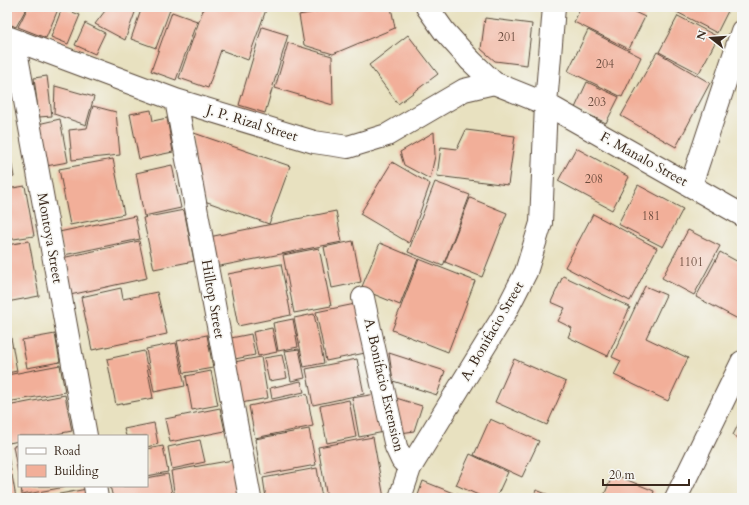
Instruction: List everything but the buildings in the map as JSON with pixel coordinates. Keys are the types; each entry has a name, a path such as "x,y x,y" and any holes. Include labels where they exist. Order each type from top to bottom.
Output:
{"street":[{"path":"426,7 444,31 470,60 494,83"},
{"name":"A. Bonifacio Street","path":"400,498 410,468 504,315 526,272 541,223 546,104 554,7"},
{"path":"691,185 742,31"},
{"name":"J. P. Rizal Street","path":"11,38 176,100 314,142 348,147 387,135 464,90 494,83"},
{"name":"Montoya Street","path":"11,38 86,435"},
{"name":"F. Manalo Street","path":"494,83 546,104 742,215"},
{"name":"Hilltop Street","path":"176,100 250,498"},
{"name":"A. Bonifacio Extension","path":"363,298 396,447 402,460 410,468"},
{"path":"676,498 742,362"},
{"path":"95,487 97,498"}]}
